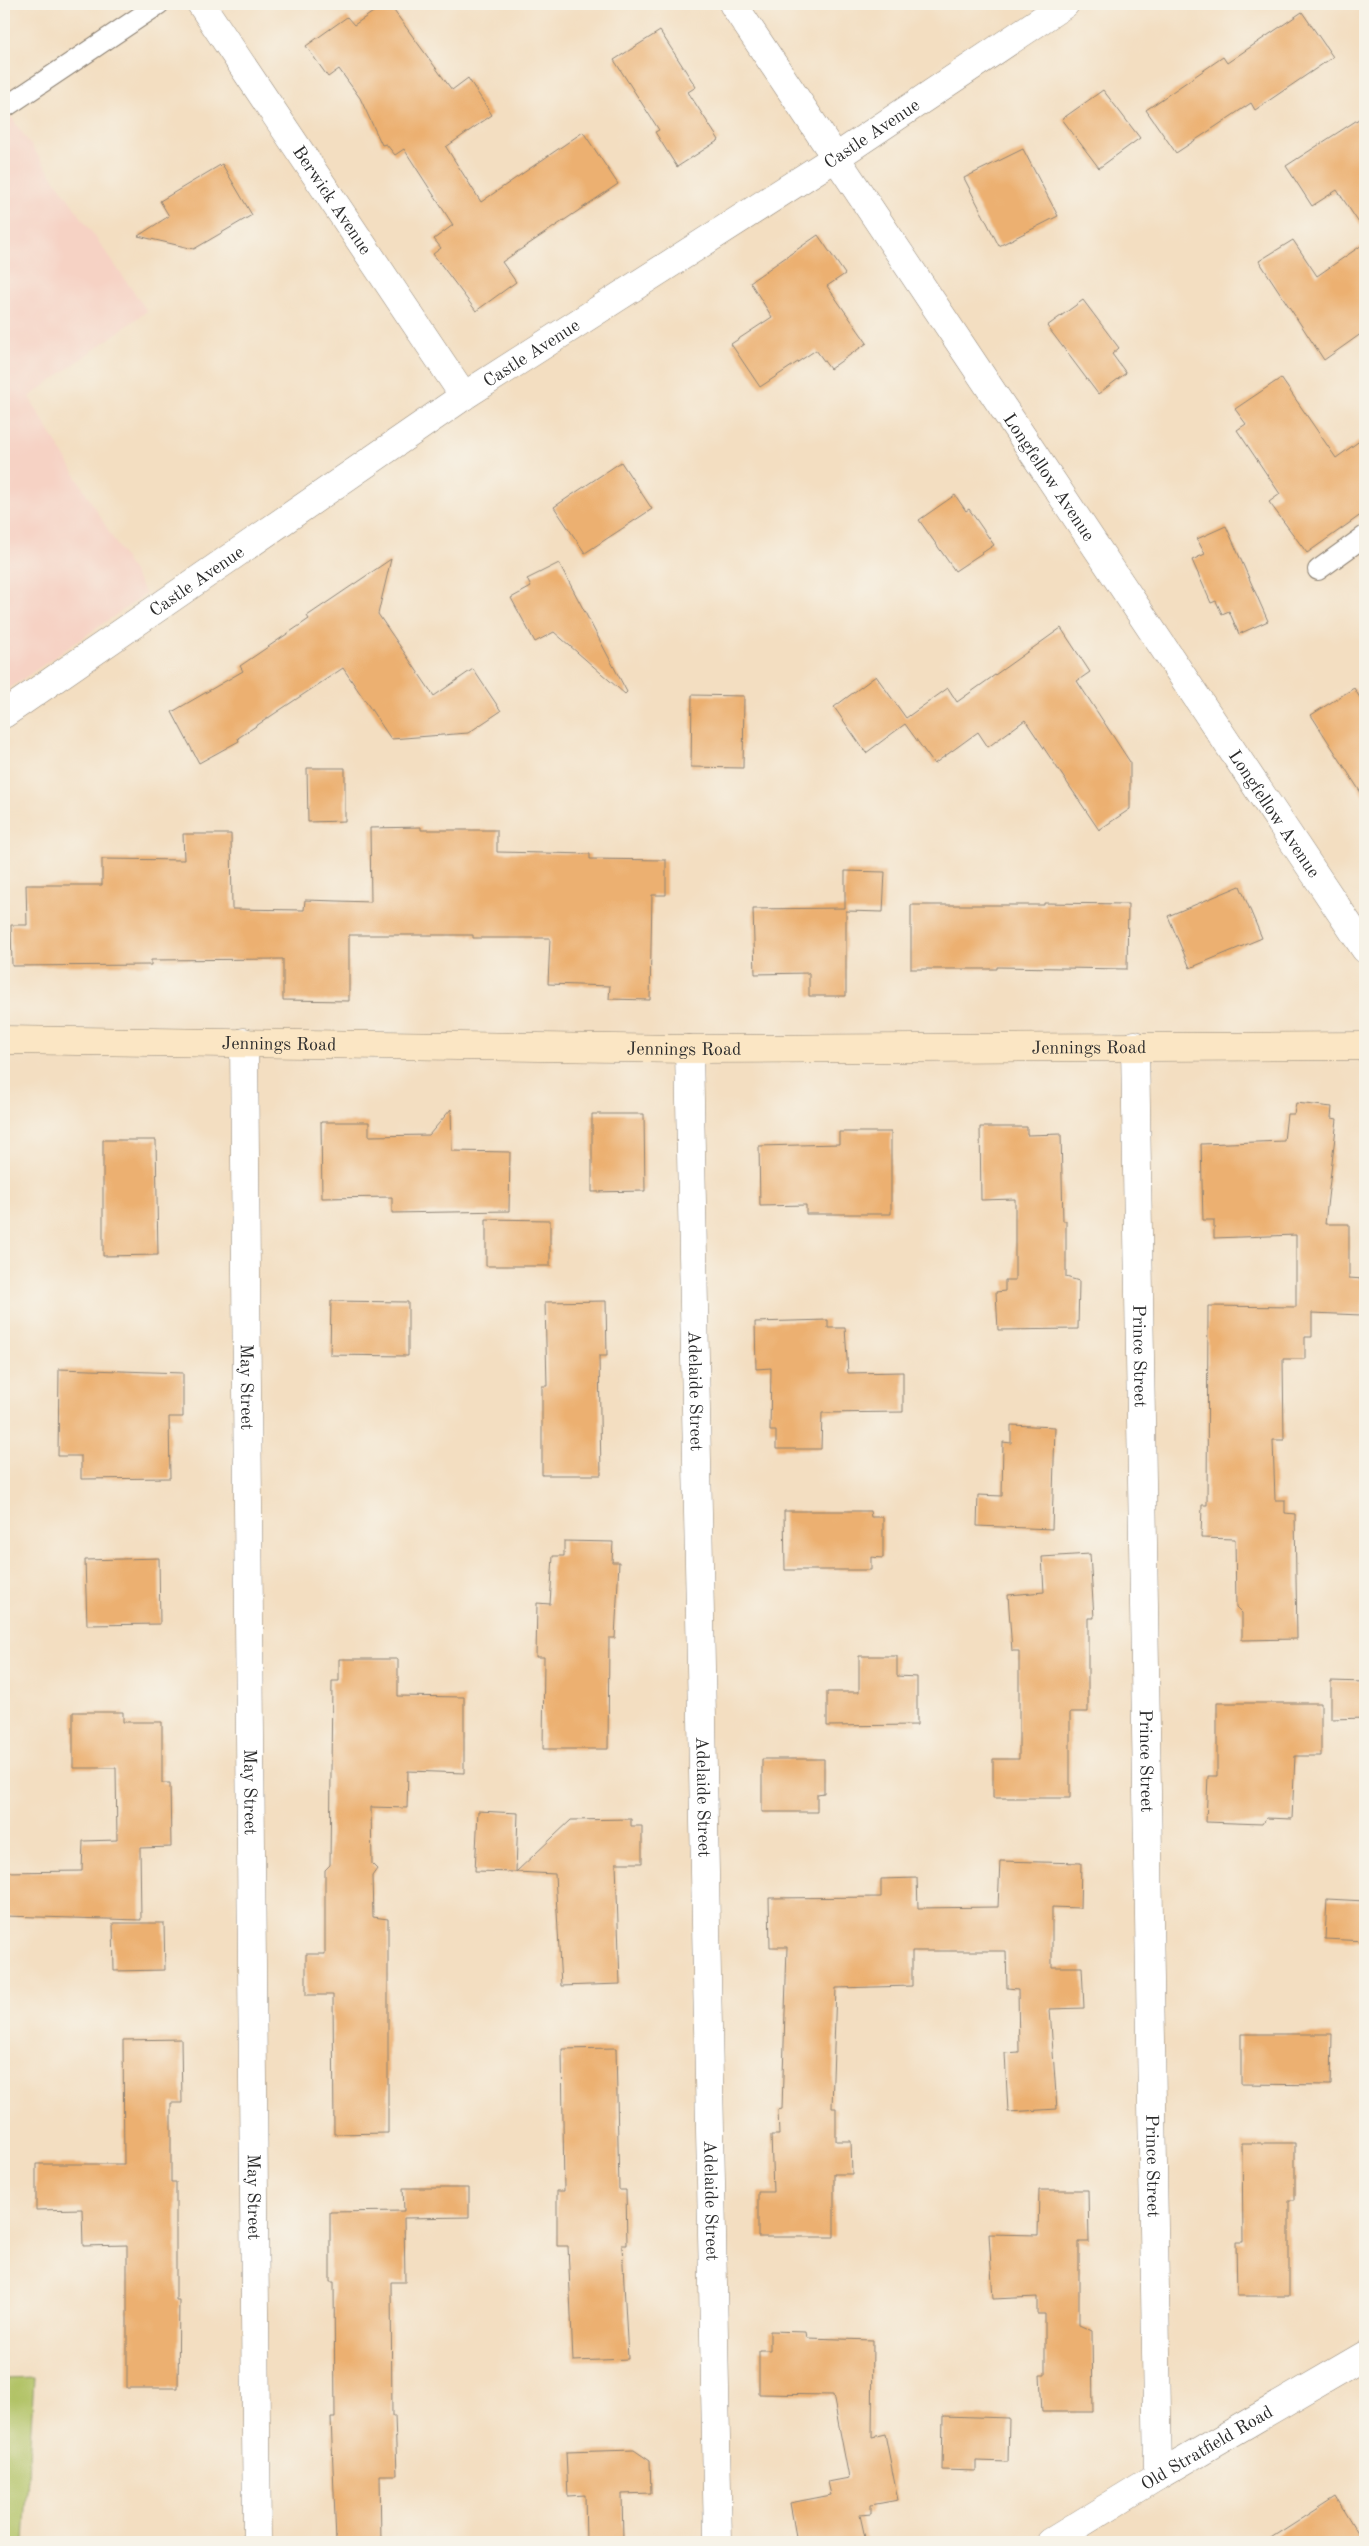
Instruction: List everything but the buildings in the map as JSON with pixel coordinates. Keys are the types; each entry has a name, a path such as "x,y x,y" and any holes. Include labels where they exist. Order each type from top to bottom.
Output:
{"street":[{"name":"Berwick Avenue","path":"201,4 464,396"},
{"name":"Longfellow Avenue","path":"733,4 1365,949"},
{"name":"Castle Avenue","path":"4,714 464,396 835,158 1065,4"},
{"name":"Jennings Road","path":"4,1040 244,1042 689,1050 1135,1045 1365,1046"},
{"name":"May Street","path":"244,1042 257,2542"},
{"name":"Prince Street","path":"1135,1045 1158,2476"},
{"name":"Adelaide Street","path":"689,1050 718,2542"},
{"name":"Old Stratfield Road","path":"1051,2542 1158,2476 1365,2355"}],"lane":[{"path":"4,108 159,4"},
{"path":"1318,570 1365,536"}],"shaded area":[{"path":"4,107 147,311 29,397 146,594 4,692"}],"green space":[{"path":"34,2378 24,2542 4,2542 4,2379"}]}
